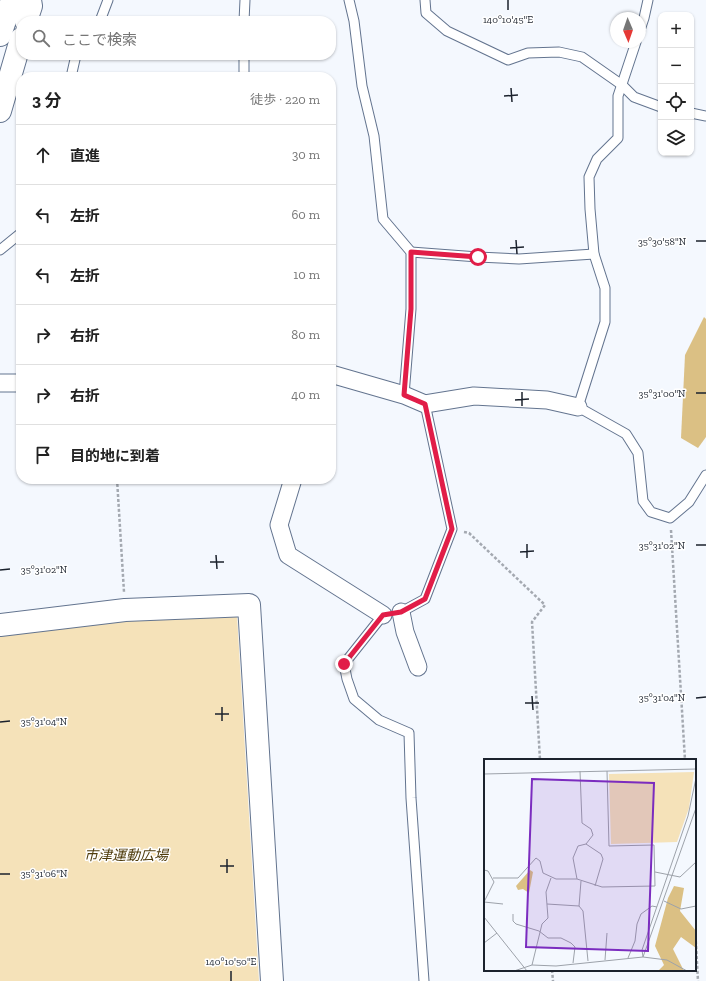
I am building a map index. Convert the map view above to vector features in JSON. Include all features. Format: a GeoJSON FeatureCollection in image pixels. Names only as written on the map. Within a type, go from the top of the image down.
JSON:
{"type":"FeatureCollection","features":[{"type":"Feature","properties":{"kind":"street"},"geometry":{"type":"LineString","coordinates":[[0,35],[12,0]]}},
{"type":"Feature","properties":{"kind":"street"},"geometry":{"type":"LineString","coordinates":[[27,16],[30,0]]}},
{"type":"Feature","properties":{"kind":"street"},"geometry":{"type":"LineString","coordinates":[[0,111],[16,56]]}},
{"type":"Feature","properties":{"kind":"street"},"geometry":{"type":"LineString","coordinates":[[336,375],[404,395],[425,404],[474,396],[547,400],[578,407]]}},
{"type":"Feature","properties":{"kind":"street"},"geometry":{"type":"LineString","coordinates":[[0,383],[16,383]]}},
{"type":"Feature","properties":{"kind":"street"},"geometry":{"type":"LineString","coordinates":[[292,484],[280,525],[288,555],[383,615]]}},
{"type":"Feature","properties":{"kind":"street"},"geometry":{"type":"LineString","coordinates":[[0,625],[125,610],[249,605],[272,981]]}},
{"type":"Feature","properties":{"kind":"street"},"geometry":{"type":"LineString","coordinates":[[401,612],[418,667]]}},
{"type":"Feature","properties":{"kind":"lane"},"geometry":{"type":"LineString","coordinates":[[102,16],[108,0]]}},
{"type":"Feature","properties":{"kind":"lane"},"geometry":{"type":"LineString","coordinates":[[244,16],[245,0]]}},
{"type":"Feature","properties":{"kind":"lane"},"geometry":{"type":"LineString","coordinates":[[349,0],[354,21],[362,86],[374,136],[383,219],[411,252],[411,309],[404,395]]}},
{"type":"Feature","properties":{"kind":"lane"},"geometry":{"type":"LineString","coordinates":[[425,0],[426,13],[447,31],[508,60],[528,53],[559,52],[582,58],[622,85],[634,97],[658,106]]}},
{"type":"Feature","properties":{"kind":"lane"},"geometry":{"type":"LineString","coordinates":[[645,12],[648,0]]}},
{"type":"Feature","properties":{"kind":"lane"},"geometry":{"type":"LineString","coordinates":[[634,48],[618,96],[618,138],[597,159],[589,177],[594,254],[605,288],[605,322],[578,407],[626,434],[638,453],[643,501],[651,512],[670,518],[689,502],[706,475]]}},
{"type":"Feature","properties":{"kind":"lane"},"geometry":{"type":"LineString","coordinates":[[72,72],[75,60]]}},
{"type":"Feature","properties":{"kind":"lane"},"geometry":{"type":"LineString","coordinates":[[244,60],[244,72]]}},
{"type":"Feature","properties":{"kind":"lane"},"geometry":{"type":"LineString","coordinates":[[694,114],[706,116]]}},
{"type":"Feature","properties":{"kind":"lane"},"geometry":{"type":"LineString","coordinates":[[0,250],[16,237]]}},
{"type":"Feature","properties":{"kind":"lane"},"geometry":{"type":"LineString","coordinates":[[411,252],[519,259],[594,254]]}},
{"type":"Feature","properties":{"kind":"lane"},"geometry":{"type":"LineString","coordinates":[[424,981],[411,798],[409,733],[379,720],[354,699],[344,664],[383,615],[401,612],[425,599],[452,529],[425,404]]}},
{"type":"Feature","properties":{"kind":"path"},"geometry":{"type":"LineString","coordinates":[[117,484],[125,610]]}},
{"type":"Feature","properties":{"kind":"path"},"geometry":{"type":"LineString","coordinates":[[670,518],[685,759]]}},
{"type":"Feature","properties":{"kind":"path"},"geometry":{"type":"LineString","coordinates":[[452,529],[469,533],[545,605],[532,622],[540,759]]}},
{"type":"Feature","properties":{"kind":"path"},"geometry":{"type":"LineString","coordinates":[[696,944],[698,981]]}},
{"type":"Feature","properties":{"kind":"path"},"geometry":{"type":"LineString","coordinates":[[552,971],[553,981]]}},
{"type":"Feature","properties":{"kind":"green space","name":"市津運動広場"},"geometry":{"type":"Polygon","coordinates":[[[227,609],[237,616],[259,981],[0,981],[0,627],[227,609]]]}},
{"type":"Feature","properties":{"kind":"shaded area"},"geometry":{"type":"Polygon","coordinates":[[[704,317],[706,319],[706,437],[698,448],[681,438],[685,355],[704,317]]]}},
{"type":"Feature","properties":{"kind":"route"},"geometry":{"type":"LineString","coordinates":[[344,664],[383,615],[401,612],[425,599],[452,529],[425,404],[404,395],[411,309],[411,252],[478,257]]}}]}
